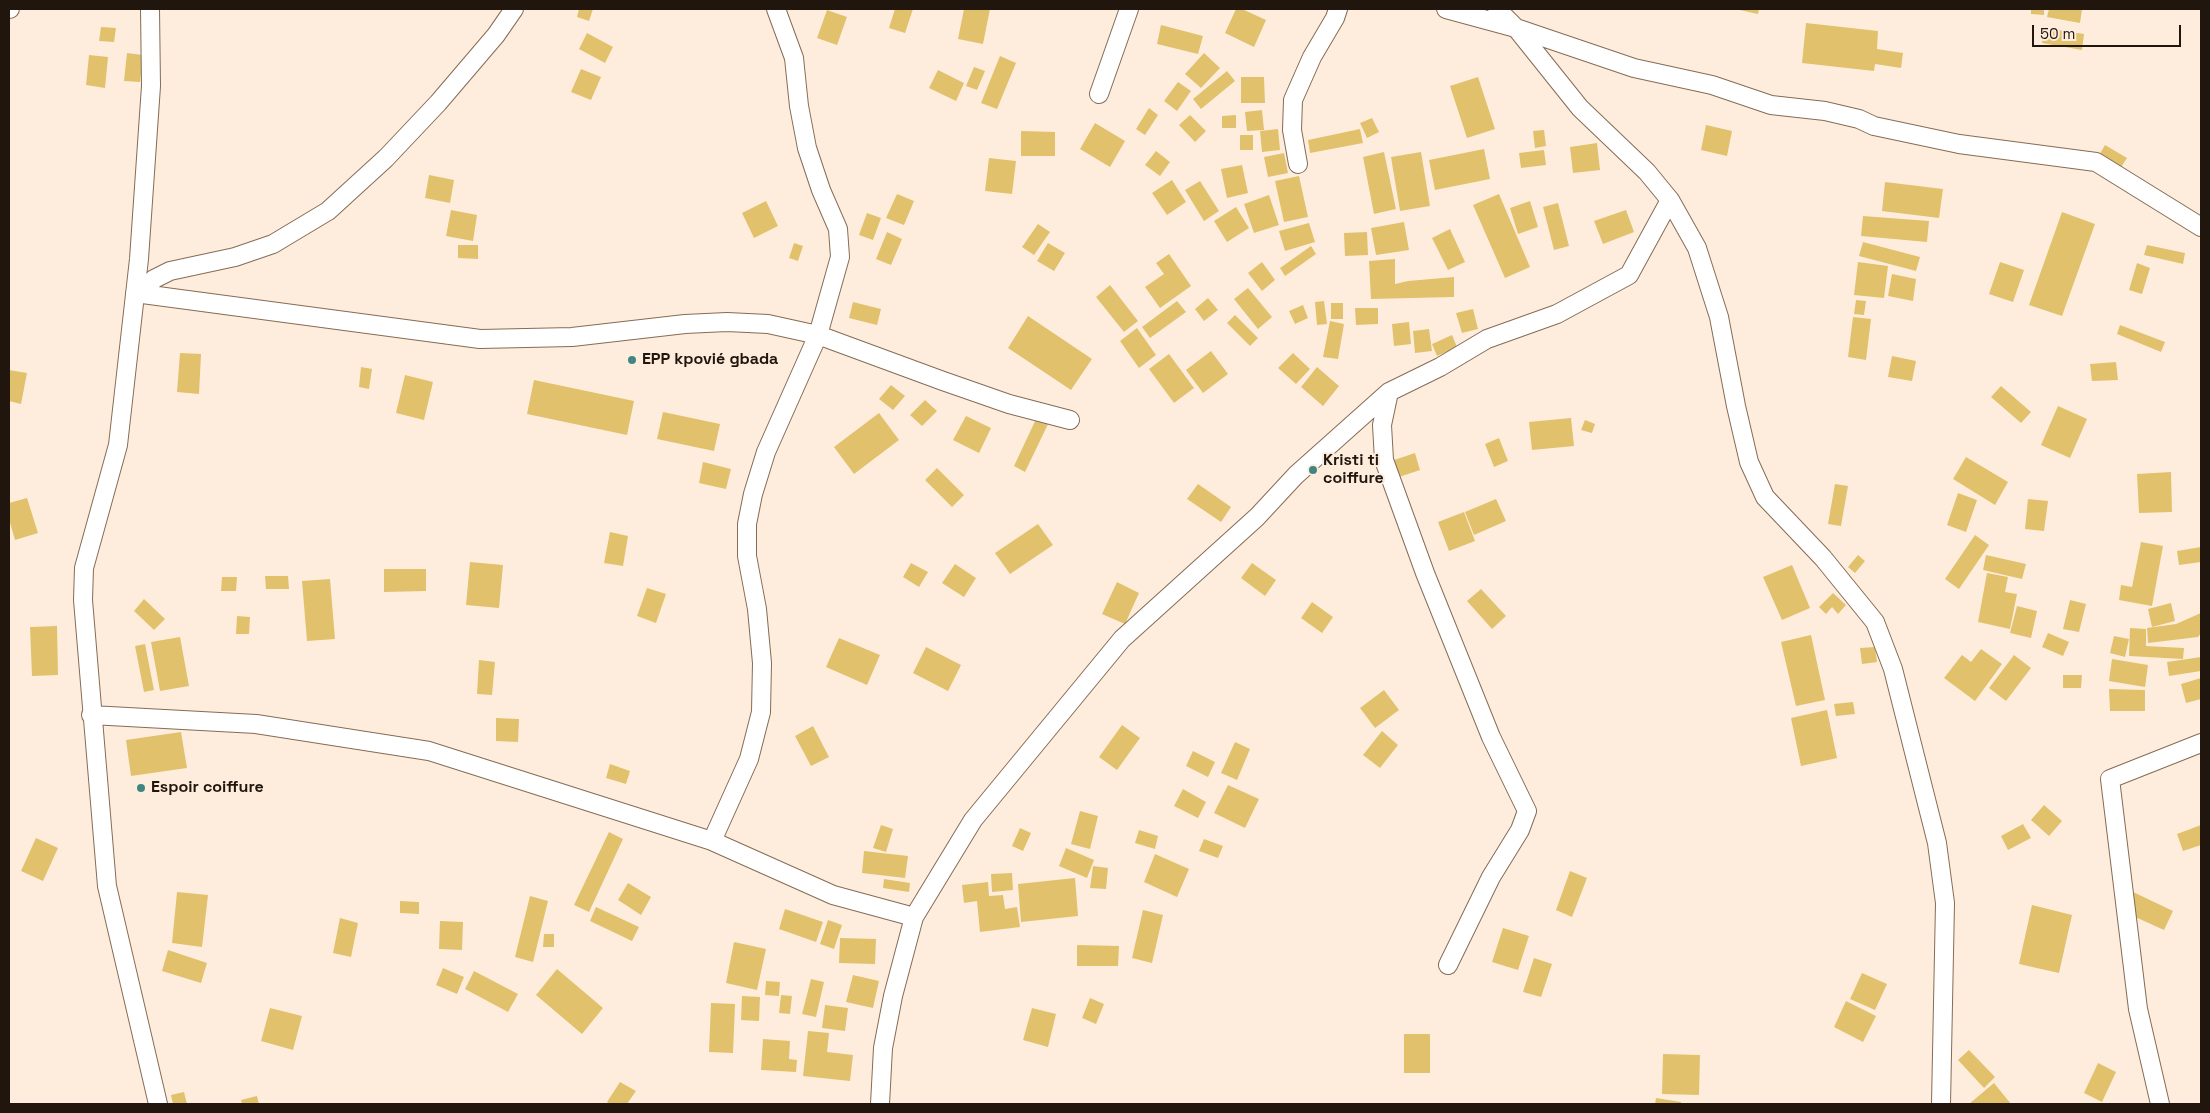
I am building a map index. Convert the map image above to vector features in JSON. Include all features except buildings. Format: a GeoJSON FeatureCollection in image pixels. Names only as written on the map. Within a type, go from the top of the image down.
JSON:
{"type":"FeatureCollection","features":[{"type":"Feature","properties":{"kind":"street"},"geometry":{"type":"LineString","coordinates":[[150,9],[151,86],[140,259],[140,292],[118,445],[84,568],[83,600],[91,715],[107,886],[158,1104]]}},
{"type":"Feature","properties":{"kind":"street"},"geometry":{"type":"LineString","coordinates":[[140,292],[154,279],[170,271],[235,258],[273,244],[328,211],[386,158],[438,102],[496,35],[514,9]]}},
{"type":"Feature","properties":{"kind":"street"},"geometry":{"type":"LineString","coordinates":[[712,841],[749,759],[761,712],[762,663],[757,609],[747,556],[747,524],[753,494],[766,452],[818,335],[840,257],[838,230],[821,190],[808,148],[799,106],[794,58],[776,9]]}},
{"type":"Feature","properties":{"kind":"street"},"geometry":{"type":"LineString","coordinates":[[1099,94],[1129,9]]}},
{"type":"Feature","properties":{"kind":"street"},"geometry":{"type":"LineString","coordinates":[[1298,164],[1292,130],[1293,100],[1312,57],[1335,18],[1338,9]]}},
{"type":"Feature","properties":{"kind":"street"},"geometry":{"type":"LineString","coordinates":[[1446,9],[1516,28],[1634,68],[1712,85],[1771,105],[1824,111],[1859,119],[1874,126],[1959,144],[2096,162],[2201,226]]}},
{"type":"Feature","properties":{"kind":"street"},"geometry":{"type":"LineString","coordinates":[[1497,9],[1516,28],[1580,108],[1647,172],[1670,200],[1697,248],[1720,317],[1736,406],[1749,462],[1765,497],[1823,558],[1875,622],[1893,669],[1937,843],[1944,903],[1941,1104]]}},
{"type":"Feature","properties":{"kind":"street"},"geometry":{"type":"LineString","coordinates":[[880,1104],[883,1048],[893,996],[914,917],[973,820],[1122,639],[1257,517],[1296,475],[1389,392],[1487,339],[1556,314],[1629,275],[1670,200]]}},
{"type":"Feature","properties":{"kind":"street"},"geometry":{"type":"LineString","coordinates":[[140,292],[480,339],[572,337],[685,324],[727,322],[768,324],[818,335],[952,385],[1009,404],[1070,420]]}},
{"type":"Feature","properties":{"kind":"street"},"geometry":{"type":"LineString","coordinates":[[1389,392],[1382,425],[1384,460],[1425,573],[1479,707],[1507,773],[1527,812],[1520,830],[1491,878],[1448,965]]}},
{"type":"Feature","properties":{"kind":"street"},"geometry":{"type":"LineString","coordinates":[[91,715],[256,724],[429,751],[712,841],[833,895],[914,917]]}},
{"type":"Feature","properties":{"kind":"street"},"geometry":{"type":"LineString","coordinates":[[2160,1104],[2138,1010],[2110,779],[2201,743]]}},
{"type":"Feature","properties":{"kind":"place","name":"EPP kpovié gbada"},"geometry":{"type":"Point","coordinates":[632,360]}},
{"type":"Feature","properties":{"kind":"place","name":"Kristi ti coiffure"},"geometry":{"type":"Point","coordinates":[1313,470]}},
{"type":"Feature","properties":{"kind":"place","name":"Espoir coiffure"},"geometry":{"type":"Point","coordinates":[141,788]}}]}
